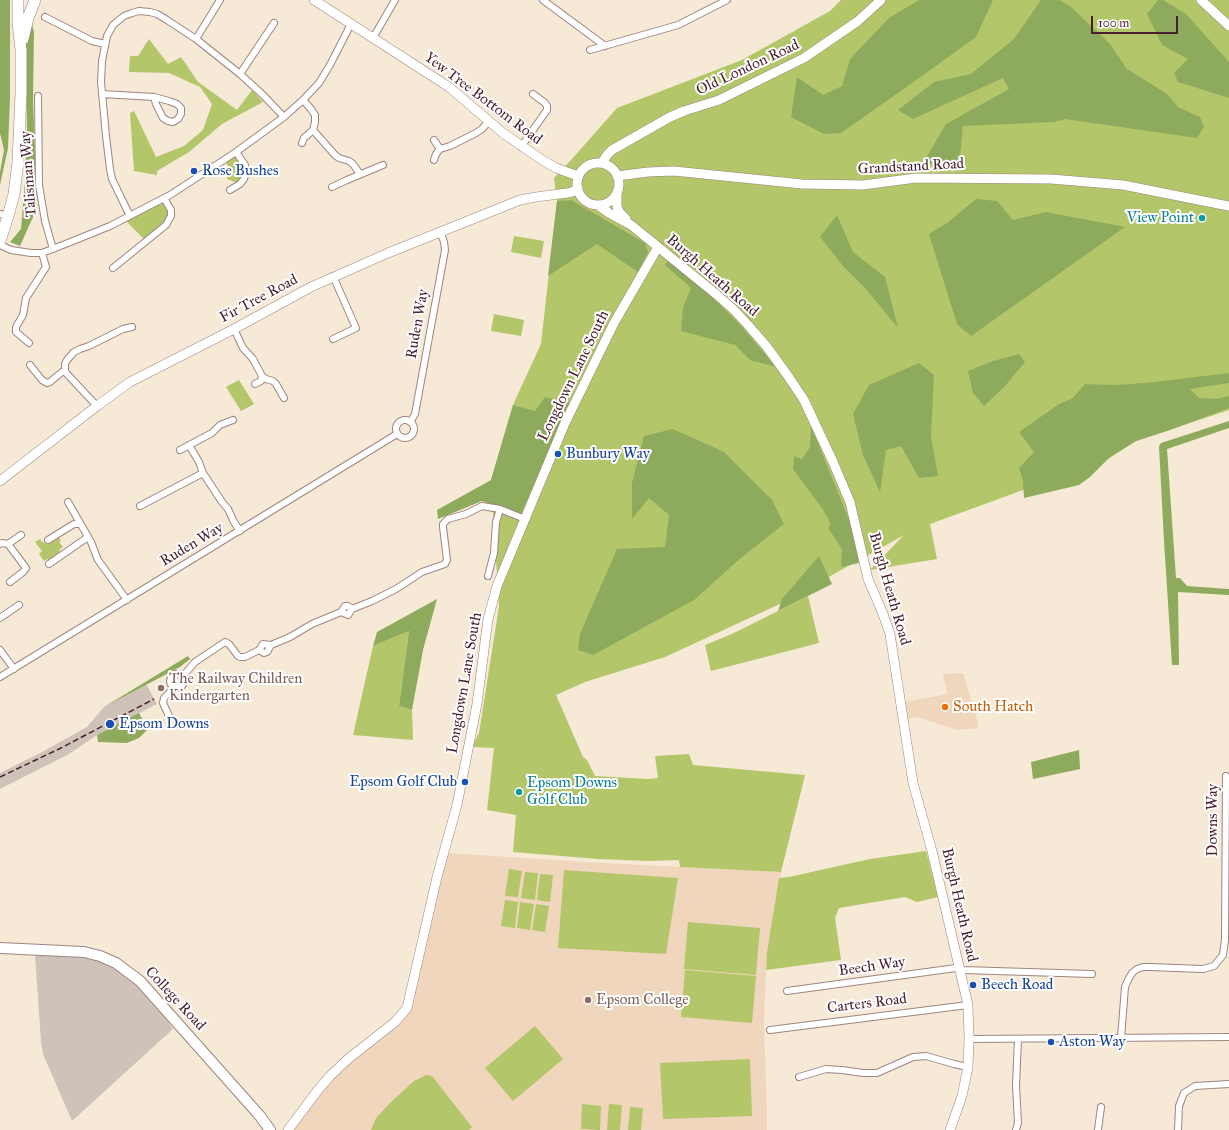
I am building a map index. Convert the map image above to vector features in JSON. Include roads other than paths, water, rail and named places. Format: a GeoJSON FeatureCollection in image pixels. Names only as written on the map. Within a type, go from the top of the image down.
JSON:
{"type":"FeatureCollection","features":[{"type":"Feature","properties":{"kind":"highway"},"geometry":{"type":"LineString","coordinates":[[0,241],[4,215],[14,194],[18,162],[21,50],[18,23],[18,0]]}},
{"type":"Feature","properties":{"kind":"highway"},"geometry":{"type":"LineString","coordinates":[[21,50],[28,18],[35,0]]}},
{"type":"Feature","properties":{"kind":"main road","name":"Yew Tree Bottom Road"},"geometry":{"type":"LineString","coordinates":[[314,0],[449,87],[521,146],[549,165],[578,176]]}},
{"type":"Feature","properties":{"kind":"main road","name":"Old London Road"},"geometry":{"type":"LineString","coordinates":[[602,163],[612,150],[670,117],[718,100],[804,58],[858,22],[881,0]]}},
{"type":"Feature","properties":{"kind":"main road"},"geometry":{"type":"LineString","coordinates":[[1201,0],[1229,26]]}},
{"type":"Feature","properties":{"kind":"main road"},"geometry":{"type":"LineString","coordinates":[[602,163],[616,173],[619,185],[617,193],[607,202],[598,205],[590,203],[584,200],[578,188],[578,176],[592,164],[602,163]]}},
{"type":"Feature","properties":{"kind":"main road","name":"Grandstand Road"},"geometry":{"type":"LineString","coordinates":[[617,176],[648,172],[674,171],[711,176],[810,184],[863,185],[916,178],[1051,179],[1123,185],[1229,206]]}},
{"type":"Feature","properties":{"kind":"main road","name":"Fir Tree Road"},"geometry":{"type":"LineString","coordinates":[[0,481],[120,388],[311,287],[333,276],[440,231],[520,200],[572,192],[578,188]]}},
{"type":"Feature","properties":{"kind":"main road","name":"Burgh Heath Road"},"geometry":{"type":"LineString","coordinates":[[617,193],[617,207],[620,213],[631,225],[734,310],[767,347],[804,400],[850,502],[867,575],[890,634],[913,784],[932,851],[968,1005],[968,1067],[962,1096],[950,1130]]}},
{"type":"Feature","properties":{"kind":"main road","name":"Fir Tree Road"},"geometry":{"type":"LineString","coordinates":[[558,194],[584,200]]}},
{"type":"Feature","properties":{"kind":"main road","name":"Burgh Heath Road"},"geometry":{"type":"LineString","coordinates":[[598,205],[631,225]]}},
{"type":"Feature","properties":{"kind":"main road","name":"Longdown Lane South"},"geometry":{"type":"LineString","coordinates":[[288,1130],[330,1076],[348,1059],[395,1022],[406,1008],[437,877],[459,794],[480,688],[488,619],[497,586],[565,423],[614,323],[658,247]]}},
{"type":"Feature","properties":{"kind":"main road","name":"College Road"},"geometry":{"type":"LineString","coordinates":[[0,948],[84,952],[100,956],[116,963],[140,981],[260,1116],[270,1130]]}},
{"type":"Feature","properties":{"kind":"street"},"geometry":{"type":"LineString","coordinates":[[196,39],[220,0]]}},
{"type":"Feature","properties":{"kind":"street"},"geometry":{"type":"LineString","coordinates":[[373,38],[395,0]]}},
{"type":"Feature","properties":{"kind":"street"},"geometry":{"type":"LineString","coordinates":[[542,0],[605,46]]}},
{"type":"Feature","properties":{"kind":"street"},"geometry":{"type":"LineString","coordinates":[[590,50],[678,25],[728,0]]}},
{"type":"Feature","properties":{"kind":"street"},"geometry":{"type":"LineString","coordinates":[[130,216],[112,179],[102,94],[102,61],[104,44],[113,25],[124,16],[139,11],[157,14],[196,39],[240,74],[284,117]]}},
{"type":"Feature","properties":{"kind":"street"},"geometry":{"type":"LineString","coordinates":[[45,17],[92,41],[104,44]]}},
{"type":"Feature","properties":{"kind":"street"},"geometry":{"type":"LineString","coordinates":[[240,74],[274,23]]}},
{"type":"Feature","properties":{"kind":"street"},"geometry":{"type":"LineString","coordinates":[[0,245],[11,250],[31,253],[53,249],[130,216],[164,198],[236,152],[284,117],[303,100],[319,83],[330,66],[351,24]]}},
{"type":"Feature","properties":{"kind":"street"},"geometry":{"type":"LineString","coordinates":[[102,94],[154,97],[177,104],[181,108],[181,114],[178,119],[174,122],[163,118],[154,97]]}},
{"type":"Feature","properties":{"kind":"street"},"geometry":{"type":"LineString","coordinates":[[521,146],[529,137],[534,127],[547,110],[545,103],[533,94]]}},
{"type":"Feature","properties":{"kind":"street","name":"Talisman Way"},"geometry":{"type":"LineString","coordinates":[[38,96],[39,185],[45,221],[53,249]]}},
{"type":"Feature","properties":{"kind":"street"},"geometry":{"type":"LineString","coordinates":[[302,143],[304,138],[313,130],[315,122],[315,115],[303,100]]}},
{"type":"Feature","properties":{"kind":"street"},"geometry":{"type":"LineString","coordinates":[[434,160],[440,149],[450,146],[476,133],[489,121]]}},
{"type":"Feature","properties":{"kind":"street"},"geometry":{"type":"LineString","coordinates":[[313,130],[335,155],[353,164],[360,174]]}},
{"type":"Feature","properties":{"kind":"street"},"geometry":{"type":"LineString","coordinates":[[434,140],[440,149]]}},
{"type":"Feature","properties":{"kind":"street"},"geometry":{"type":"LineString","coordinates":[[230,190],[240,184],[246,171],[245,165],[236,152]]}},
{"type":"Feature","properties":{"kind":"street"},"geometry":{"type":"LineString","coordinates":[[332,187],[383,165]]}},
{"type":"Feature","properties":{"kind":"street"},"geometry":{"type":"LineString","coordinates":[[113,268],[166,225],[171,216],[171,210],[164,198]]}},
{"type":"Feature","properties":{"kind":"street","name":"Ruden Way"},"geometry":{"type":"LineString","coordinates":[[410,422],[415,414],[445,250],[440,231]]}},
{"type":"Feature","properties":{"kind":"street"},"geometry":{"type":"LineString","coordinates":[[29,342],[16,332],[16,327],[23,315],[26,298],[46,267],[42,252]]}},
{"type":"Feature","properties":{"kind":"street"},"geometry":{"type":"LineString","coordinates":[[333,276],[356,328],[333,339]]}},
{"type":"Feature","properties":{"kind":"street"},"geometry":{"type":"LineString","coordinates":[[97,406],[65,371],[65,364],[74,352],[132,326]]}},
{"type":"Feature","properties":{"kind":"street"},"geometry":{"type":"LineString","coordinates":[[234,329],[243,348],[253,360],[262,376],[273,381],[284,398]]}},
{"type":"Feature","properties":{"kind":"street"},"geometry":{"type":"LineString","coordinates":[[30,365],[42,380],[47,383],[65,371]]}},
{"type":"Feature","properties":{"kind":"street"},"geometry":{"type":"LineString","coordinates":[[255,384],[261,381],[262,376]]}},
{"type":"Feature","properties":{"kind":"street"},"geometry":{"type":"LineString","coordinates":[[180,450],[212,433],[220,425],[233,420]]}},
{"type":"Feature","properties":{"kind":"street","name":"Ruden Way"},"geometry":{"type":"LineString","coordinates":[[405,420],[410,422],[413,425],[414,431],[409,437],[402,438],[397,434],[396,428],[399,422],[405,420]]}},
{"type":"Feature","properties":{"kind":"street","name":"Ruden Way"},"geometry":{"type":"LineString","coordinates":[[0,677],[397,434]]}},
{"type":"Feature","properties":{"kind":"street"},"geometry":{"type":"LineString","coordinates":[[189,445],[199,462],[203,473],[228,509],[240,531]]}},
{"type":"Feature","properties":{"kind":"street"},"geometry":{"type":"LineString","coordinates":[[140,506],[203,473]]}},
{"type":"Feature","properties":{"kind":"street"},"geometry":{"type":"LineString","coordinates":[[68,502],[88,537],[98,560],[127,600]]}},
{"type":"Feature","properties":{"kind":"street"},"geometry":{"type":"LineString","coordinates":[[183,676],[195,662],[225,642],[229,644],[240,657],[245,657],[259,650],[264,653],[271,645],[290,637],[312,624],[341,612],[348,615],[352,609],[396,589],[422,572],[444,564],[447,560],[443,527],[448,520],[466,514],[482,506],[500,509],[525,519]]}},
{"type":"Feature","properties":{"kind":"street"},"geometry":{"type":"LineString","coordinates":[[488,576],[494,553],[496,522],[500,509]]}},
{"type":"Feature","properties":{"kind":"street"},"geometry":{"type":"LineString","coordinates":[[48,540],[74,524],[80,524]]}},
{"type":"Feature","properties":{"kind":"street"},"geometry":{"type":"LineString","coordinates":[[8,544],[21,535]]}},
{"type":"Feature","properties":{"kind":"street"},"geometry":{"type":"LineString","coordinates":[[49,564],[88,537]]}},
{"type":"Feature","properties":{"kind":"street"},"geometry":{"type":"LineString","coordinates":[[0,544],[8,544],[26,568],[10,582]]}},
{"type":"Feature","properties":{"kind":"street"},"geometry":{"type":"LineString","coordinates":[[0,618],[19,605]]}},
{"type":"Feature","properties":{"kind":"street"},"geometry":{"type":"LineString","coordinates":[[0,650],[14,669]]}},
{"type":"Feature","properties":{"kind":"street"},"geometry":{"type":"LineString","coordinates":[[169,716],[163,703],[164,698],[174,688],[179,688],[184,684],[183,676],[179,673],[176,673],[170,677],[170,682],[174,688]]}},
{"type":"Feature","properties":{"kind":"street","name":"Downs Way"},"geometry":{"type":"LineString","coordinates":[[1121,1038],[1126,987],[1132,973],[1143,967],[1204,969],[1214,966],[1223,955],[1227,865],[1226,776]]}},
{"type":"Feature","properties":{"kind":"street","name":"Beech Way"},"geometry":{"type":"LineString","coordinates":[[787,991],[956,968],[960,969]]}},
{"type":"Feature","properties":{"kind":"street"},"geometry":{"type":"LineString","coordinates":[[960,969],[1092,974]]}},
{"type":"Feature","properties":{"kind":"street","name":"Carters Road"},"geometry":{"type":"LineString","coordinates":[[770,1030],[968,1005]]}},
{"type":"Feature","properties":{"kind":"street"},"geometry":{"type":"LineString","coordinates":[[969,1039],[1229,1037]]}},
{"type":"Feature","properties":{"kind":"street"},"geometry":{"type":"LineString","coordinates":[[1016,1130],[1018,1123],[1016,1085],[1018,1039]]}},
{"type":"Feature","properties":{"kind":"street"},"geometry":{"type":"LineString","coordinates":[[799,1077],[826,1069],[877,1074],[913,1057],[926,1056],[968,1067]]}},
{"type":"Feature","properties":{"kind":"street"},"geometry":{"type":"LineString","coordinates":[[1178,1130],[1179,1106],[1184,1093],[1195,1086],[1229,1084]]}},
{"type":"Feature","properties":{"kind":"street"},"geometry":{"type":"LineString","coordinates":[[1098,1130],[1101,1107]]}},
{"type":"Feature","properties":{"kind":"railway"},"geometry":{"type":"LineString","coordinates":[[0,777],[61,748],[154,699]]}},
{"type":"Feature","properties":{"kind":"place","name":"Rose Bushes"},"geometry":{"type":"Point","coordinates":[194,171]}},
{"type":"Feature","properties":{"kind":"place","name":"View Point"},"geometry":{"type":"Point","coordinates":[1202,218]}},
{"type":"Feature","properties":{"kind":"place","name":"Bunbury Way"},"geometry":{"type":"Point","coordinates":[558,454]}},
{"type":"Feature","properties":{"kind":"place","name":"The Railway Children Kindergarten"},"geometry":{"type":"Point","coordinates":[161,688]}},
{"type":"Feature","properties":{"kind":"place","name":"South Hatch"},"geometry":{"type":"Point","coordinates":[945,707]}},
{"type":"Feature","properties":{"kind":"place","name":"Epsom Downs"},"geometry":{"type":"Point","coordinates":[110,724]}},
{"type":"Feature","properties":{"kind":"place","name":"Epsom Golf Club"},"geometry":{"type":"Point","coordinates":[465,782]}},
{"type":"Feature","properties":{"kind":"place","name":"Epsom Downs Golf Club"},"geometry":{"type":"Point","coordinates":[519,792]}},
{"type":"Feature","properties":{"kind":"place","name":"Beech Road"},"geometry":{"type":"Point","coordinates":[973,985]}},
{"type":"Feature","properties":{"kind":"place","name":"Epsom College"},"geometry":{"type":"Point","coordinates":[588,1000]}},
{"type":"Feature","properties":{"kind":"place","name":"Aston Way"},"geometry":{"type":"Point","coordinates":[1051,1042]}}]}
